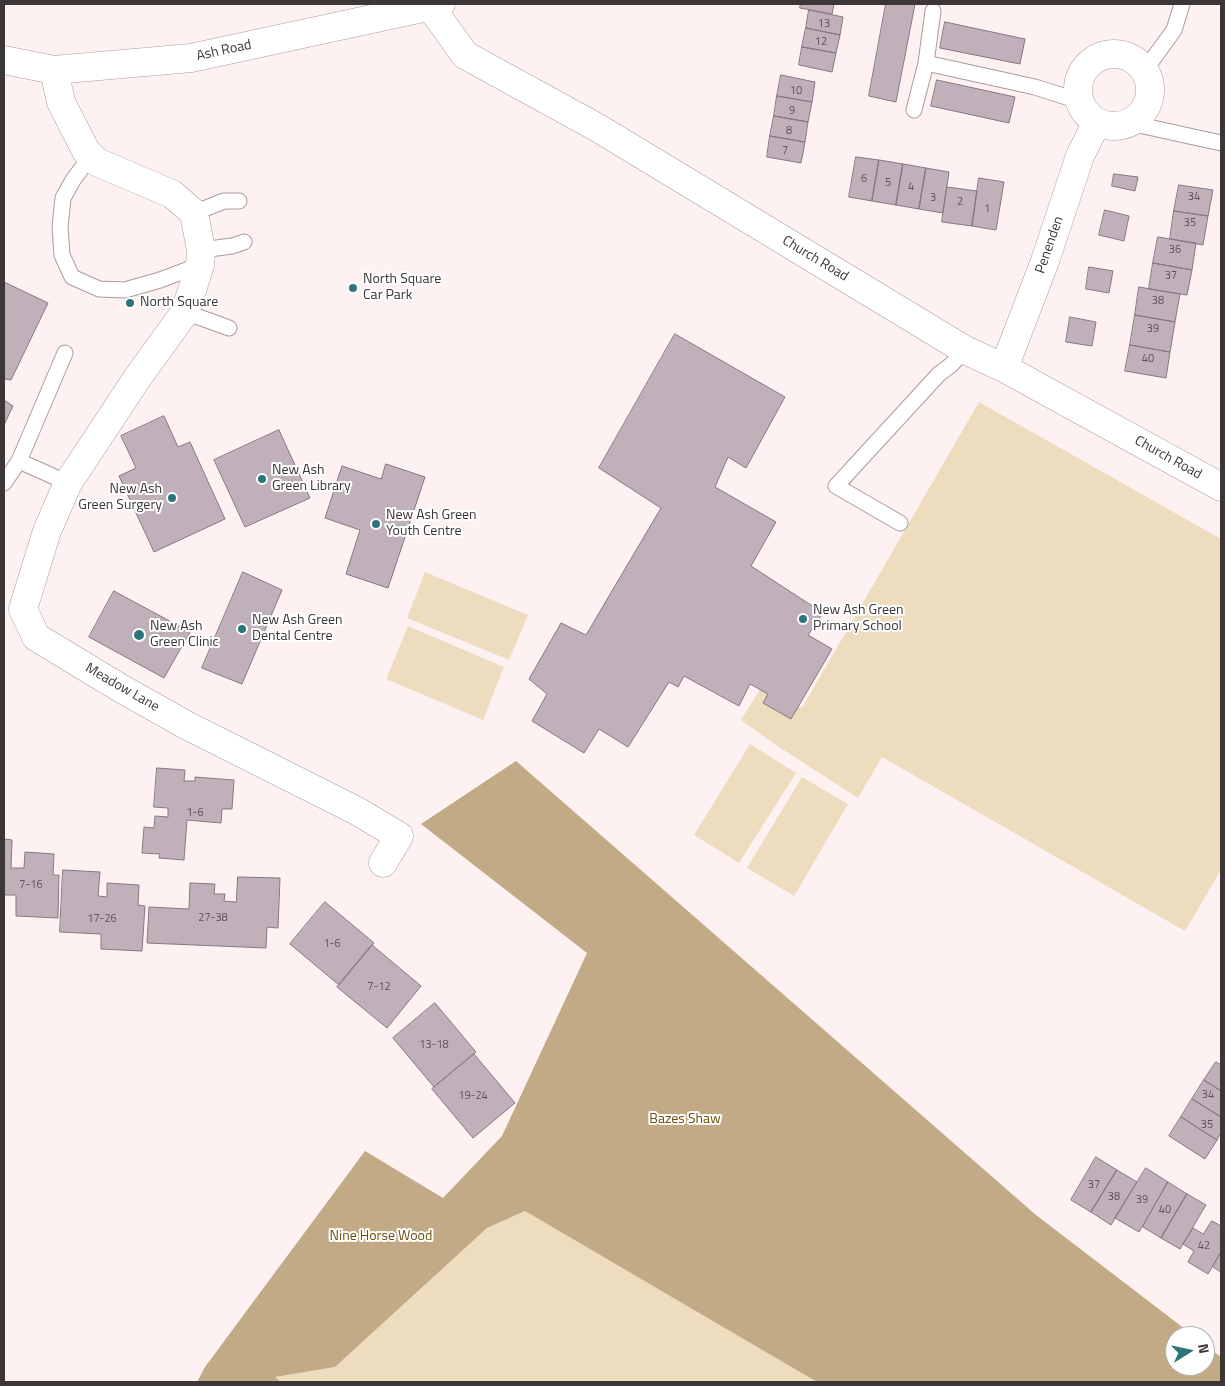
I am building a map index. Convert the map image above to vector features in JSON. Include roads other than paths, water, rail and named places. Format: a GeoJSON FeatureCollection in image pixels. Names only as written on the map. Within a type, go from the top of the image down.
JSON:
{"type":"FeatureCollection","features":[{"type":"Feature","properties":{"kind":"street","name":"Ash Road"},"geometry":{"type":"LineString","coordinates":[[4,60],[54,70],[191,58],[435,5]]}},
{"type":"Feature","properties":{"kind":"street","name":"Church Road"},"geometry":{"type":"LineString","coordinates":[[435,5],[465,55],[598,128],[965,350],[1004,368],[1221,487]]}},
{"type":"Feature","properties":{"kind":"street"},"geometry":{"type":"LineString","coordinates":[[1111,54],[1130,57],[1144,70],[1149,82],[1150,96],[1146,108],[1130,123],[1118,126],[1097,122],[1087,114],[1079,101],[1080,76],[1088,64],[1099,57],[1111,54]]}},
{"type":"Feature","properties":{"kind":"street"},"geometry":{"type":"LineString","coordinates":[[54,70],[61,102],[86,151],[96,162],[172,194],[194,213],[200,258]]}},
{"type":"Feature","properties":{"kind":"street","name":"Penenden"},"geometry":{"type":"LineString","coordinates":[[1004,368],[1045,261],[1080,156],[1097,122]]}},
{"type":"Feature","properties":{"kind":"street","name":"Meadow Lane"},"geometry":{"type":"LineString","coordinates":[[200,258],[185,312],[138,376],[68,483],[13,613],[36,637],[120,695],[194,729],[357,811],[399,836],[383,863]]}},
{"type":"Feature","properties":{"kind":"lane"},"geometry":{"type":"LineString","coordinates":[[1144,70],[1174,30],[1182,4]]}},
{"type":"Feature","properties":{"kind":"lane"},"geometry":{"type":"LineString","coordinates":[[914,110],[926,62],[933,11]]}},
{"type":"Feature","properties":{"kind":"lane"},"geometry":{"type":"LineString","coordinates":[[926,62],[1035,87],[1079,101]]}},
{"type":"Feature","properties":{"kind":"lane"},"geometry":{"type":"LineString","coordinates":[[1130,123],[1221,143]]}},
{"type":"Feature","properties":{"kind":"lane"},"geometry":{"type":"LineString","coordinates":[[86,151],[87,161],[63,198],[60,227],[62,255],[72,277],[99,289],[125,290],[160,280],[200,258],[244,242]]}},
{"type":"Feature","properties":{"kind":"lane"},"geometry":{"type":"LineString","coordinates":[[194,213],[224,201],[239,201]]}},
{"type":"Feature","properties":{"kind":"lane"},"geometry":{"type":"LineString","coordinates":[[185,312],[229,328]]}},
{"type":"Feature","properties":{"kind":"lane"},"geometry":{"type":"LineString","coordinates":[[900,524],[836,486],[939,374],[951,365],[965,350]]}},
{"type":"Feature","properties":{"kind":"lane"},"geometry":{"type":"LineString","coordinates":[[4,483],[19,461],[65,353]]}},
{"type":"Feature","properties":{"kind":"lane"},"geometry":{"type":"LineString","coordinates":[[19,461],[68,483]]}},
{"type":"Feature","properties":{"kind":"place","name":"North Square Car Park"},"geometry":{"type":"Point","coordinates":[353,288]}},
{"type":"Feature","properties":{"kind":"place","name":"North Square"},"geometry":{"type":"Point","coordinates":[130,303]}},
{"type":"Feature","properties":{"kind":"place","name":"New Ash Green Library"},"geometry":{"type":"Point","coordinates":[262,479]}},
{"type":"Feature","properties":{"kind":"place","name":"New Ash Green Surgery"},"geometry":{"type":"Point","coordinates":[172,498]}},
{"type":"Feature","properties":{"kind":"place","name":"New Ash Green Youth Centre"},"geometry":{"type":"Point","coordinates":[376,524]}},
{"type":"Feature","properties":{"kind":"place","name":"New Ash Green Primary School"},"geometry":{"type":"Point","coordinates":[803,619]}},
{"type":"Feature","properties":{"kind":"place","name":"New Ash Green Dental Centre"},"geometry":{"type":"Point","coordinates":[242,629]}},
{"type":"Feature","properties":{"kind":"place","name":"New Ash Green Clinic"},"geometry":{"type":"Point","coordinates":[139,635]}},
{"type":"Feature","properties":{"kind":"park label","name":"Bazes Shaw"},"geometry":{"type":"Point","coordinates":[685,1120]}},
{"type":"Feature","properties":{"kind":"park label","name":"Nine Horse Wood"},"geometry":{"type":"Point","coordinates":[381,1237]}}]}
